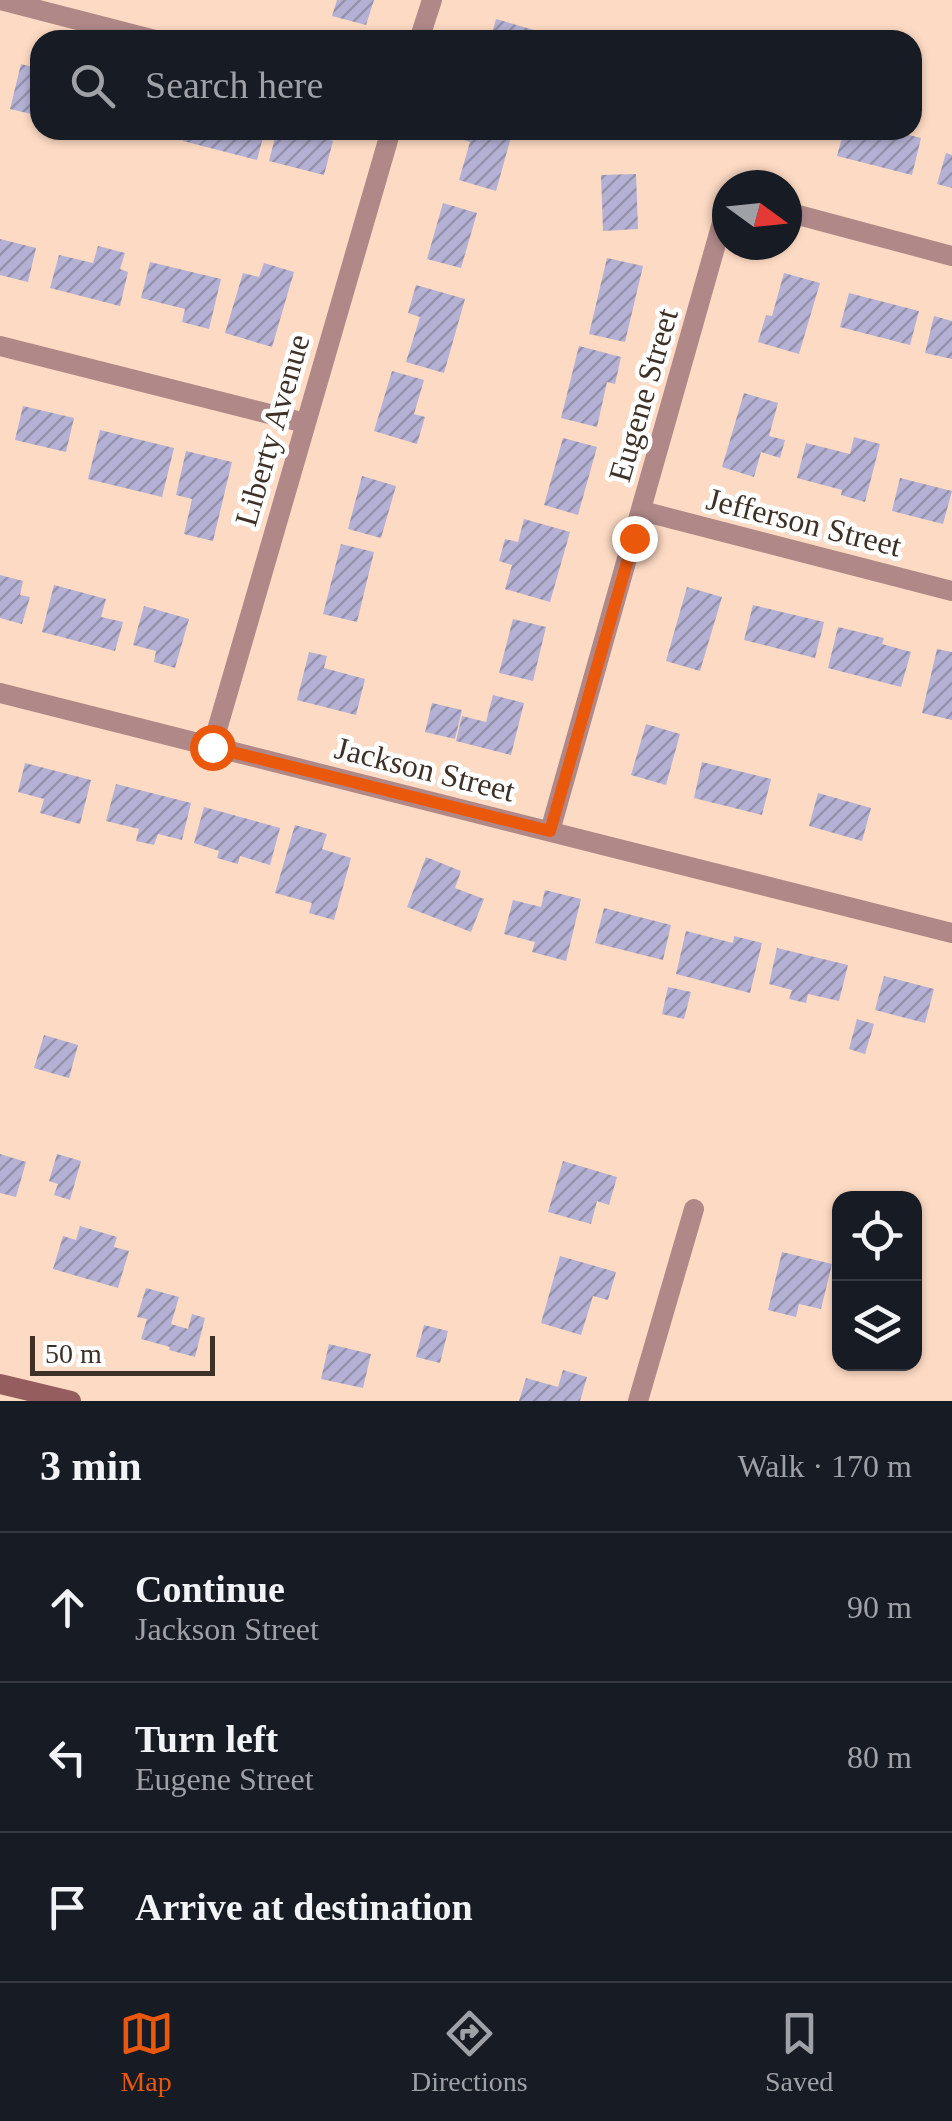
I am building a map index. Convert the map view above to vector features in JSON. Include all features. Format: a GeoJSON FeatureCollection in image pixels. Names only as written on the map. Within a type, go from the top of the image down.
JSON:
{"type":"FeatureCollection","features":[{"type":"Feature","properties":{"kind":"street"},"geometry":{"type":"LineString","coordinates":[[0,0],[116,30]]}},
{"type":"Feature","properties":{"kind":"street"},"geometry":{"type":"LineString","coordinates":[[422,30],[432,0]]}},
{"type":"Feature","properties":{"kind":"street","name":"Liberty Avenue"},"geometry":{"type":"LineString","coordinates":[[212,747],[388,140]]}},
{"type":"Feature","properties":{"kind":"street"},"geometry":{"type":"LineString","coordinates":[[802,216],[952,256]]}},
{"type":"Feature","properties":{"kind":"street","name":"Eugene Street"},"geometry":{"type":"LineString","coordinates":[[550,831],[712,259]]}},
{"type":"Feature","properties":{"kind":"street"},"geometry":{"type":"LineString","coordinates":[[0,346],[305,423]]}},
{"type":"Feature","properties":{"kind":"street","name":"Jefferson Street"},"geometry":{"type":"LineString","coordinates":[[642,512],[952,591]]}},
{"type":"Feature","properties":{"kind":"street","name":"Jackson Street"},"geometry":{"type":"LineString","coordinates":[[0,693],[952,933]]}},
{"type":"Feature","properties":{"kind":"street"},"geometry":{"type":"LineString","coordinates":[[638,1401],[694,1209]]}},
{"type":"Feature","properties":{"kind":"street"},"geometry":{"type":"LineString","coordinates":[[0,1384],[71,1401]]}},
{"type":"Feature","properties":{"kind":"building"},"geometry":{"type":"Polygon","coordinates":[[[337,0],[374,0],[366,25],[332,16],[337,0]]]}},
{"type":"Feature","properties":{"kind":"building"},"geometry":{"type":"Polygon","coordinates":[[[496,19],[534,30],[493,30],[496,19]]]}},
{"type":"Feature","properties":{"kind":"building"},"geometry":{"type":"Polygon","coordinates":[[[21,64],[30,66],[30,114],[10,109],[21,64]]]}},
{"type":"Feature","properties":{"kind":"building"},"geometry":{"type":"Polygon","coordinates":[[[183,140],[262,140],[257,160],[183,140]]]}},
{"type":"Feature","properties":{"kind":"building"},"geometry":{"type":"Polygon","coordinates":[[[274,140],[333,141],[324,175],[269,161],[274,140]]]}},
{"type":"Feature","properties":{"kind":"building"},"geometry":{"type":"Polygon","coordinates":[[[464,140],[510,140],[496,191],[459,180],[470,142],[464,140]]]}},
{"type":"Feature","properties":{"kind":"building"},"geometry":{"type":"Polygon","coordinates":[[[841,140],[921,140],[912,175],[837,156],[841,140]]]}},
{"type":"Feature","properties":{"kind":"building"},"geometry":{"type":"Polygon","coordinates":[[[946,153],[952,155],[952,188],[937,184],[946,153]]]}},
{"type":"Feature","properties":{"kind":"building"},"geometry":{"type":"Polygon","coordinates":[[[636,174],[638,229],[603,231],[601,175],[636,174]]]}},
{"type":"Feature","properties":{"kind":"building"},"geometry":{"type":"Polygon","coordinates":[[[443,203],[477,213],[461,268],[427,259],[443,203]]]}},
{"type":"Feature","properties":{"kind":"building"},"geometry":{"type":"Polygon","coordinates":[[[0,239],[36,248],[28,282],[0,275],[0,239]]]}},
{"type":"Feature","properties":{"kind":"building"},"geometry":{"type":"Polygon","coordinates":[[[98,246],[125,253],[120,269],[128,272],[120,306],[50,288],[59,255],[93,263],[98,246]]]}},
{"type":"Feature","properties":{"kind":"building"},"geometry":{"type":"Polygon","coordinates":[[[607,258],[643,266],[625,342],[589,334],[607,258]]]}},
{"type":"Feature","properties":{"kind":"building"},"geometry":{"type":"Polygon","coordinates":[[[150,262],[221,279],[209,329],[182,322],[185,309],[141,298],[150,262]]]}},
{"type":"Feature","properties":{"kind":"building"},"geometry":{"type":"Polygon","coordinates":[[[264,263],[294,272],[272,347],[225,333],[243,273],[259,277],[264,263]]]}},
{"type":"Feature","properties":{"kind":"building"},"geometry":{"type":"Polygon","coordinates":[[[784,273],[820,283],[799,354],[758,342],[766,315],[772,316],[784,273]]]}},
{"type":"Feature","properties":{"kind":"building"},"geometry":{"type":"Polygon","coordinates":[[[416,285],[465,299],[444,373],[406,362],[420,317],[408,313],[416,285]]]}},
{"type":"Feature","properties":{"kind":"building"},"geometry":{"type":"Polygon","coordinates":[[[849,293],[919,311],[910,345],[840,327],[849,293]]]}},
{"type":"Feature","properties":{"kind":"building"},"geometry":{"type":"Polygon","coordinates":[[[934,316],[952,321],[952,359],[925,353],[934,316]]]}},
{"type":"Feature","properties":{"kind":"building"},"geometry":{"type":"Polygon","coordinates":[[[579,346],[621,357],[615,384],[607,382],[597,427],[561,418],[579,346]]]}},
{"type":"Feature","properties":{"kind":"building"},"geometry":{"type":"Polygon","coordinates":[[[392,371],[424,380],[414,414],[425,417],[417,444],[374,431],[392,371]]]}},
{"type":"Feature","properties":{"kind":"building"},"geometry":{"type":"Polygon","coordinates":[[[744,393],[778,403],[769,436],[785,440],[780,458],[761,452],[754,477],[722,467],[744,393]]]}},
{"type":"Feature","properties":{"kind":"building"},"geometry":{"type":"Polygon","coordinates":[[[23,406],[74,418],[66,452],[15,440],[23,406]]]}},
{"type":"Feature","properties":{"kind":"building"},"geometry":{"type":"Polygon","coordinates":[[[100,430],[174,448],[162,497],[88,479],[100,430]]]}},
{"type":"Feature","properties":{"kind":"building"},"geometry":{"type":"Polygon","coordinates":[[[854,437],[880,444],[865,502],[841,495],[842,490],[797,478],[806,443],[850,454],[854,437]]]}},
{"type":"Feature","properties":{"kind":"building"},"geometry":{"type":"Polygon","coordinates":[[[563,438],[597,447],[578,515],[544,505],[563,438]]]}},
{"type":"Feature","properties":{"kind":"building"},"geometry":{"type":"Polygon","coordinates":[[[186,451],[232,462],[213,541],[184,534],[192,499],[176,495],[186,451]]]}},
{"type":"Feature","properties":{"kind":"building"},"geometry":{"type":"Polygon","coordinates":[[[362,476],[396,486],[381,538],[348,529],[362,476]]]}},
{"type":"Feature","properties":{"kind":"building"},"geometry":{"type":"Polygon","coordinates":[[[900,478],[952,491],[943,524],[892,511],[900,478]]]}},
{"type":"Feature","properties":{"kind":"building"},"geometry":{"type":"Polygon","coordinates":[[[524,519],[570,532],[550,602],[505,589],[512,565],[499,561],[505,539],[518,542],[524,519]]]}},
{"type":"Feature","properties":{"kind":"building"},"geometry":{"type":"Polygon","coordinates":[[[341,544],[374,552],[357,622],[323,614],[341,544]]]}},
{"type":"Feature","properties":{"kind":"building"},"geometry":{"type":"Polygon","coordinates":[[[0,575],[23,581],[20,595],[30,597],[22,624],[0,618],[0,575]]]}},
{"type":"Feature","properties":{"kind":"building"},"geometry":{"type":"Polygon","coordinates":[[[54,585],[106,599],[101,617],[123,622],[115,651],[42,632],[54,585]]]}},
{"type":"Feature","properties":{"kind":"building"},"geometry":{"type":"Polygon","coordinates":[[[687,587],[722,597],[700,671],[666,661],[687,587]]]}},
{"type":"Feature","properties":{"kind":"building"},"geometry":{"type":"Polygon","coordinates":[[[753,605],[824,622],[815,658],[744,640],[753,605]]]}},
{"type":"Feature","properties":{"kind":"building"},"geometry":{"type":"Polygon","coordinates":[[[144,606],[189,619],[175,668],[154,662],[156,651],[133,645],[144,606]]]}},
{"type":"Feature","properties":{"kind":"building"},"geometry":{"type":"Polygon","coordinates":[[[513,619],[546,627],[533,681],[499,673],[513,619]]]}},
{"type":"Feature","properties":{"kind":"building"},"geometry":{"type":"Polygon","coordinates":[[[838,627],[884,638],[882,644],[911,652],[901,687],[828,668],[838,627]]]}},
{"type":"Feature","properties":{"kind":"building"},"geometry":{"type":"Polygon","coordinates":[[[937,649],[952,652],[952,720],[922,713],[937,649]]]}},
{"type":"Feature","properties":{"kind":"building"},"geometry":{"type":"Polygon","coordinates":[[[309,652],[327,656],[324,668],[365,679],[356,715],[297,700],[309,652]]]}},
{"type":"Feature","properties":{"kind":"building"},"geometry":{"type":"Polygon","coordinates":[[[493,695],[524,703],[511,755],[456,741],[462,716],[486,722],[493,695]]]}},
{"type":"Feature","properties":{"kind":"building"},"geometry":{"type":"Polygon","coordinates":[[[432,703],[462,710],[455,739],[425,732],[432,703]]]}},
{"type":"Feature","properties":{"kind":"building"},"geometry":{"type":"Polygon","coordinates":[[[646,724],[680,734],[666,785],[631,775],[646,724]]]}},
{"type":"Feature","properties":{"kind":"building"},"geometry":{"type":"Polygon","coordinates":[[[702,762],[771,779],[762,815],[694,798],[702,762]]]}},
{"type":"Feature","properties":{"kind":"building"},"geometry":{"type":"Polygon","coordinates":[[[25,763],[91,780],[80,824],[40,813],[44,799],[18,792],[25,763]]]}},
{"type":"Feature","properties":{"kind":"building"},"geometry":{"type":"Polygon","coordinates":[[[116,784],[191,803],[182,840],[158,834],[154,845],[136,841],[139,829],[106,821],[116,784]]]}},
{"type":"Feature","properties":{"kind":"building"},"geometry":{"type":"Polygon","coordinates":[[[818,793],[871,808],[862,841],[809,826],[818,793]]]}},
{"type":"Feature","properties":{"kind":"building"},"geometry":{"type":"Polygon","coordinates":[[[204,807],[280,828],[270,865],[240,856],[238,864],[217,858],[219,851],[194,843],[204,807]]]}},
{"type":"Feature","properties":{"kind":"building"},"geometry":{"type":"Polygon","coordinates":[[[295,825],[327,834],[322,849],[351,858],[334,920],[309,913],[312,903],[275,893],[295,825]]]}},
{"type":"Feature","properties":{"kind":"building"},"geometry":{"type":"Polygon","coordinates":[[[426,857],[461,871],[455,888],[484,899],[471,932],[407,907],[426,857]]]}},
{"type":"Feature","properties":{"kind":"building"},"geometry":{"type":"Polygon","coordinates":[[[545,890],[581,899],[566,961],[532,952],[535,942],[504,934],[513,900],[541,907],[545,890]]]}},
{"type":"Feature","properties":{"kind":"building"},"geometry":{"type":"Polygon","coordinates":[[[604,908],[671,925],[663,960],[595,943],[604,908]]]}},
{"type":"Feature","properties":{"kind":"building"},"geometry":{"type":"Polygon","coordinates":[[[686,931],[733,943],[734,936],[762,943],[750,993],[676,974],[686,931]]]}},
{"type":"Feature","properties":{"kind":"building"},"geometry":{"type":"Polygon","coordinates":[[[777,948],[848,965],[839,1001],[808,994],[806,1003],[789,999],[792,990],[769,984],[777,948]]]}},
{"type":"Feature","properties":{"kind":"building"},"geometry":{"type":"Polygon","coordinates":[[[884,976],[934,989],[925,1023],[875,1010],[884,976]]]}},
{"type":"Feature","properties":{"kind":"building"},"geometry":{"type":"Polygon","coordinates":[[[668,987],[691,992],[684,1019],[662,1014],[668,987]]]}},
{"type":"Feature","properties":{"kind":"building"},"geometry":{"type":"Polygon","coordinates":[[[857,1019],[874,1024],[865,1054],[849,1049],[857,1019]]]}},
{"type":"Feature","properties":{"kind":"building"},"geometry":{"type":"Polygon","coordinates":[[[44,1035],[78,1045],[69,1078],[34,1068],[44,1035]]]}},
{"type":"Feature","properties":{"kind":"building"},"geometry":{"type":"Polygon","coordinates":[[[0,1154],[26,1162],[16,1197],[0,1193],[0,1154]]]}},
{"type":"Feature","properties":{"kind":"building"},"geometry":{"type":"Polygon","coordinates":[[[57,1154],[81,1161],[70,1200],[54,1195],[58,1184],[49,1181],[57,1154]]]}},
{"type":"Feature","properties":{"kind":"building"},"geometry":{"type":"Polygon","coordinates":[[[563,1161],[617,1177],[609,1205],[597,1201],[591,1224],[548,1212],[563,1161]]]}},
{"type":"Feature","properties":{"kind":"building"},"geometry":{"type":"Polygon","coordinates":[[[80,1226],[117,1237],[114,1247],[129,1251],[118,1288],[53,1269],[63,1236],[76,1240],[80,1226]]]}},
{"type":"Feature","properties":{"kind":"building"},"geometry":{"type":"Polygon","coordinates":[[[782,1252],[832,1264],[821,1309],[799,1304],[796,1317],[768,1310],[782,1252]]]}},
{"type":"Feature","properties":{"kind":"building"},"geometry":{"type":"Polygon","coordinates":[[[560,1256],[616,1272],[608,1300],[593,1296],[581,1335],[541,1323],[560,1256]]]}},
{"type":"Feature","properties":{"kind":"building"},"geometry":{"type":"Polygon","coordinates":[[[146,1288],[179,1297],[171,1324],[188,1329],[192,1314],[205,1318],[195,1357],[141,1339],[147,1319],[137,1317],[146,1288]]]}},
{"type":"Feature","properties":{"kind":"building"},"geometry":{"type":"Polygon","coordinates":[[[424,1325],[448,1331],[440,1363],[416,1357],[424,1325]]]}},
{"type":"Feature","properties":{"kind":"building"},"geometry":{"type":"Polygon","coordinates":[[[329,1344],[371,1354],[363,1388],[321,1379],[329,1344]]]}},
{"type":"Feature","properties":{"kind":"building"},"geometry":{"type":"Polygon","coordinates":[[[563,1370],[587,1377],[580,1401],[519,1401],[526,1378],[558,1387],[563,1370]]]}},
{"type":"Feature","properties":{"kind":"route"},"geometry":{"type":"LineString","coordinates":[[212,747],[550,831],[634,538]]}}]}
